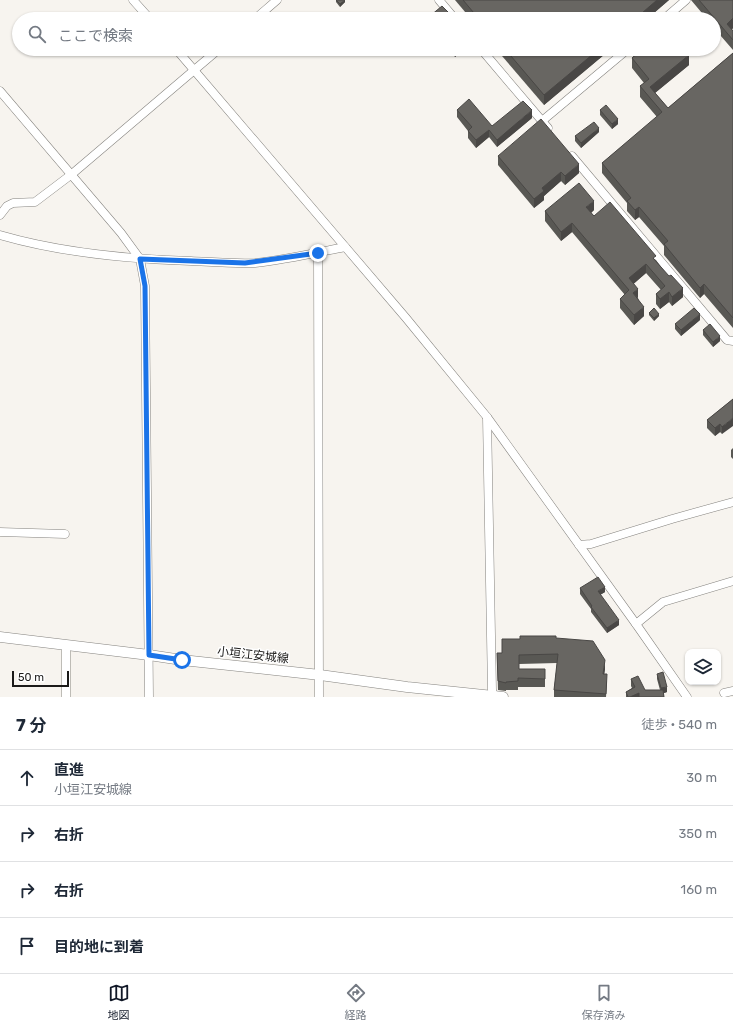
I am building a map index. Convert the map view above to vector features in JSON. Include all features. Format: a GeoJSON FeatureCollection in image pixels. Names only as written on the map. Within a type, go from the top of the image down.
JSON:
{"type":"FeatureCollection","features":[{"type":"Feature","properties":{"kind":"main road","name":"小垣江安城線"},"geometry":{"type":"LineString","coordinates":[[0,637],[497,697]]}},
{"type":"Feature","properties":{"kind":"street"},"geometry":{"type":"LineString","coordinates":[[133,0],[144,12]]}},
{"type":"Feature","properties":{"kind":"street"},"geometry":{"type":"LineString","coordinates":[[263,12],[277,0]]}},
{"type":"Feature","properties":{"kind":"street"},"geometry":{"type":"LineString","coordinates":[[439,0],[450,12]]}},
{"type":"Feature","properties":{"kind":"street"},"geometry":{"type":"LineString","coordinates":[[672,12],[686,0]]}},
{"type":"Feature","properties":{"kind":"street"},"geometry":{"type":"LineString","coordinates":[[182,56],[406,318],[487,417],[687,697]]}},
{"type":"Feature","properties":{"kind":"street"},"geometry":{"type":"LineString","coordinates":[[0,214],[6,206],[13,203],[35,202],[72,174],[211,56]]}},
{"type":"Feature","properties":{"kind":"street"},"geometry":{"type":"LineString","coordinates":[[487,56],[552,133]]}},
{"type":"Feature","properties":{"kind":"street"},"geometry":{"type":"LineString","coordinates":[[542,121],[620,56]]}},
{"type":"Feature","properties":{"kind":"street"},"geometry":{"type":"LineString","coordinates":[[0,91],[72,174],[121,233],[140,259],[145,294],[149,697]]}},
{"type":"Feature","properties":{"kind":"street"},"geometry":{"type":"LineString","coordinates":[[568,151],[727,340],[733,341]]}},
{"type":"Feature","properties":{"kind":"street"},"geometry":{"type":"LineString","coordinates":[[0,235],[60,249],[140,259],[245,263],[345,248]]}},
{"type":"Feature","properties":{"kind":"street"},"geometry":{"type":"LineString","coordinates":[[318,253],[319,697]]}},
{"type":"Feature","properties":{"kind":"street"},"geometry":{"type":"LineString","coordinates":[[487,417],[492,675],[497,697]]}},
{"type":"Feature","properties":{"kind":"street"},"geometry":{"type":"LineString","coordinates":[[579,545],[591,544],[733,502]]}},
{"type":"Feature","properties":{"kind":"street"},"geometry":{"type":"LineString","coordinates":[[0,532],[65,534]]}},
{"type":"Feature","properties":{"kind":"street"},"geometry":{"type":"LineString","coordinates":[[636,624],[664,602],[733,581]]}},
{"type":"Feature","properties":{"kind":"street"},"geometry":{"type":"LineString","coordinates":[[66,645],[66,697]]}},
{"type":"Feature","properties":{"kind":"street"},"geometry":{"type":"LineString","coordinates":[[724,693],[733,691]]}},
{"type":"Feature","properties":{"kind":"building"},"geometry":{"type":"Polygon","coordinates":[[[336,0],[345,0],[340,4],[336,0]]]}},
{"type":"Feature","properties":{"kind":"building"},"geometry":{"type":"Polygon","coordinates":[[[463,0],[657,0],[643,12],[473,12],[463,0]]]}},
{"type":"Feature","properties":{"kind":"building"},"geometry":{"type":"Polygon","coordinates":[[[699,0],[733,0],[733,18],[727,24],[733,31],[733,40],[721,26],[721,12],[709,12],[699,0]]]}},
{"type":"Feature","properties":{"kind":"building"},"geometry":{"type":"Polygon","coordinates":[[[442,6],[448,12],[435,12],[442,6]]]}},
{"type":"Feature","properties":{"kind":"building"},"geometry":{"type":"Polygon","coordinates":[[[733,53],[733,318],[704,284],[700,288],[664,244],[668,241],[639,207],[635,210],[627,201],[631,198],[602,163],[662,112],[640,86],[649,79],[632,58],[634,56],[688,56],[650,87],[668,108],[733,53]]]}},
{"type":"Feature","properties":{"kind":"building"},"geometry":{"type":"Polygon","coordinates":[[[511,56],[591,56],[544,95],[511,56]]]}},
{"type":"Feature","properties":{"kind":"building"},"geometry":{"type":"Polygon","coordinates":[[[469,99],[492,126],[523,101],[532,110],[497,140],[489,130],[476,140],[468,131],[472,127],[457,110],[469,99]]]}},
{"type":"Feature","properties":{"kind":"building"},"geometry":{"type":"Polygon","coordinates":[[[606,105],[618,119],[612,124],[600,110],[606,105]]]}},
{"type":"Feature","properties":{"kind":"building"},"geometry":{"type":"Polygon","coordinates":[[[541,119],[579,164],[565,176],[561,172],[542,188],[544,191],[534,199],[498,156],[541,119]]]}},
{"type":"Feature","properties":{"kind":"building"},"geometry":{"type":"Polygon","coordinates":[[[594,122],[599,128],[581,143],[575,136],[594,122]]]}},
{"type":"Feature","properties":{"kind":"building"},"geometry":{"type":"Polygon","coordinates":[[[579,183],[594,201],[586,207],[594,216],[610,202],[656,256],[653,258],[669,276],[671,275],[683,288],[672,297],[669,292],[660,299],[656,294],[665,286],[646,264],[629,278],[638,289],[633,293],[644,307],[634,315],[620,299],[629,290],[572,223],[561,232],[545,211],[579,183]]]}},
{"type":"Feature","properties":{"kind":"building"},"geometry":{"type":"Polygon","coordinates":[[[654,308],[659,314],[654,318],[649,313],[654,308]]]}},
{"type":"Feature","properties":{"kind":"building"},"geometry":{"type":"Polygon","coordinates":[[[694,308],[700,314],[681,330],[675,324],[694,308]]]}},
{"type":"Feature","properties":{"kind":"building"},"geometry":{"type":"Polygon","coordinates":[[[710,324],[720,336],[713,342],[703,330],[710,324]]]}},
{"type":"Feature","properties":{"kind":"building"},"geometry":{"type":"Polygon","coordinates":[[[733,399],[733,418],[722,427],[720,424],[715,428],[707,420],[733,399]]]}},
{"type":"Feature","properties":{"kind":"building"},"geometry":{"type":"Polygon","coordinates":[[[598,577],[605,587],[598,591],[619,620],[607,628],[591,607],[592,606],[580,588],[598,577]]]}},
{"type":"Feature","properties":{"kind":"building"},"geometry":{"type":"Polygon","coordinates":[[[520,636],[556,636],[556,638],[593,641],[605,660],[603,674],[607,674],[606,694],[554,690],[558,654],[519,655],[519,669],[545,669],[545,679],[518,678],[518,681],[506,683],[498,681],[497,653],[502,653],[502,639],[520,639],[520,636]]]}},
{"type":"Feature","properties":{"kind":"building"},"geometry":{"type":"Polygon","coordinates":[[[663,672],[667,687],[661,688],[657,674],[663,672]]]}},
{"type":"Feature","properties":{"kind":"building"},"geometry":{"type":"Polygon","coordinates":[[[638,676],[645,690],[663,690],[664,697],[639,697],[639,693],[628,697],[626,692],[635,687],[631,679],[638,676]]]}},
{"type":"Feature","properties":{"kind":"route"},"geometry":{"type":"LineString","coordinates":[[182,660],[149,655],[145,286],[140,259],[245,263],[318,253]]}}]}
